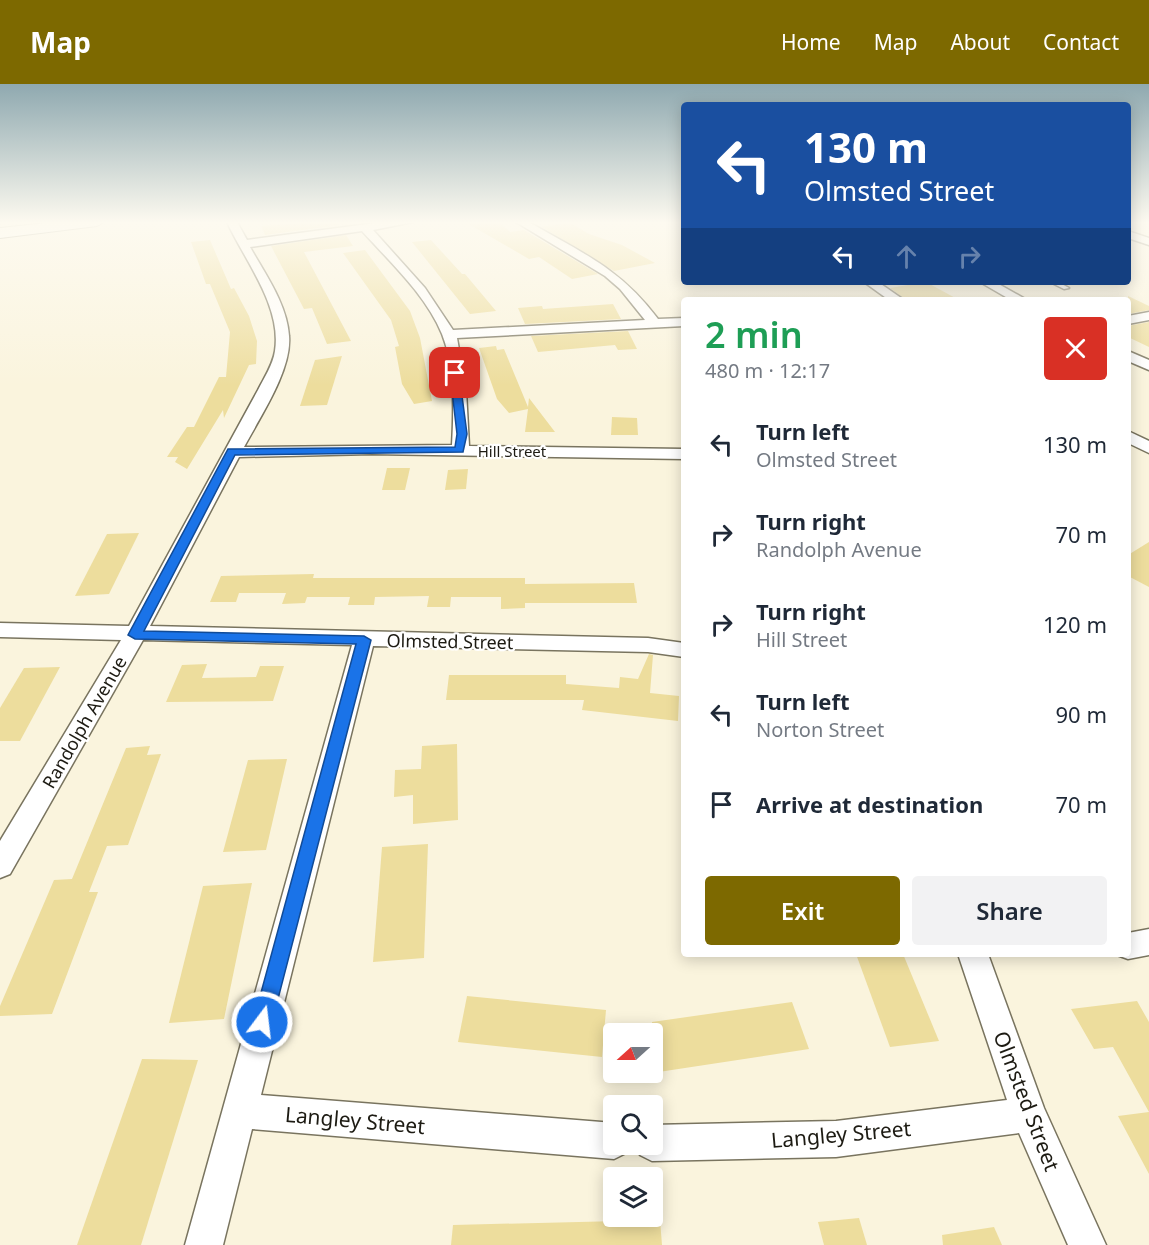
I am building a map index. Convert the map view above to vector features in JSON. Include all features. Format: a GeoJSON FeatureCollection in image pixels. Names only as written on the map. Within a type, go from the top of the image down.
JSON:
{"type":"FeatureCollection","features":[{"type":"Feature","properties":{"kind":"street","name":"Randolph Avenue"},"geometry":{"type":"LineString","coordinates":[[0,866],[135,635],[266,390],[282,353],[284,334],[259,276]]}},
{"type":"Feature","properties":{"kind":"street"},"geometry":{"type":"LineString","coordinates":[[407,276],[449,334],[460,412],[460,450]]}},
{"type":"Feature","properties":{"kind":"street"},"geometry":{"type":"LineString","coordinates":[[615,276],[638,299],[653,322]]}},
{"type":"Feature","properties":{"kind":"street"},"geometry":{"type":"LineString","coordinates":[[875,285],[893,297]]}},
{"type":"Feature","properties":{"kind":"street"},"geometry":{"type":"LineString","coordinates":[[992,285],[1015,297]]}},
{"type":"Feature","properties":{"kind":"street"},"geometry":{"type":"LineString","coordinates":[[1131,319],[1149,316]]}},
{"type":"Feature","properties":{"kind":"street"},"geometry":{"type":"LineString","coordinates":[[449,334],[681,322]]}},
{"type":"Feature","properties":{"kind":"street"},"geometry":{"type":"LineString","coordinates":[[1131,357],[1149,366]]}},
{"type":"Feature","properties":{"kind":"street"},"geometry":{"type":"LineString","coordinates":[[1131,438],[1149,448]]}},
{"type":"Feature","properties":{"kind":"street","name":"Hill Street"},"geometry":{"type":"LineString","coordinates":[[232,452],[460,450],[681,454]]}},
{"type":"Feature","properties":{"kind":"street","name":"Olmsted Street"},"geometry":{"type":"LineString","coordinates":[[0,630],[135,635],[648,645],[681,650]]}},
{"type":"Feature","properties":{"kind":"street"},"geometry":{"type":"LineString","coordinates":[[204,1245],[364,640]]}},
{"type":"Feature","properties":{"kind":"street"},"geometry":{"type":"LineString","coordinates":[[1131,945],[1149,942]]}},
{"type":"Feature","properties":{"kind":"street","name":"Olmsted Street"},"geometry":{"type":"LineString","coordinates":[[974,957],[1029,1114],[1087,1245]]}},
{"type":"Feature","properties":{"kind":"street","name":"Langley Street"},"geometry":{"type":"LineString","coordinates":[[239,1111],[603,1140]]}},
{"type":"Feature","properties":{"kind":"street","name":"Langley Street"},"geometry":{"type":"LineString","coordinates":[[663,1143],[836,1139],[1029,1114]]}},
{"type":"Feature","properties":{"kind":"lane"},"geometry":{"type":"LineString","coordinates":[[1060,285],[1066,288]]}},
{"type":"Feature","properties":{"kind":"building"},"geometry":{"type":"Polygon","coordinates":[[[203,276],[226,276],[231,289],[234,288],[249,316],[257,341],[256,364],[249,365],[224,418],[223,410],[187,469],[175,462],[178,457],[167,457],[187,427],[194,427],[219,377],[226,377],[230,332],[210,284],[206,284],[203,276]]]}},
{"type":"Feature","properties":{"kind":"building"},"geometry":{"type":"Polygon","coordinates":[[[287,276],[317,276],[351,341],[327,344],[312,308],[304,309],[287,276]]]}},
{"type":"Feature","properties":{"kind":"building"},"geometry":{"type":"Polygon","coordinates":[[[360,276],[384,276],[410,311],[420,338],[432,401],[414,404],[402,384],[395,347],[399,346],[391,320],[360,276]]]}},
{"type":"Feature","properties":{"kind":"building"},"geometry":{"type":"Polygon","coordinates":[[[440,276],[467,276],[496,311],[470,314],[440,276]]]}},
{"type":"Feature","properties":{"kind":"building"},"geometry":{"type":"Polygon","coordinates":[[[568,276],[587,276],[572,279],[568,276]]]}},
{"type":"Feature","properties":{"kind":"building"},"geometry":{"type":"Polygon","coordinates":[[[932,285],[954,297],[902,297],[890,288],[932,285]]]}},
{"type":"Feature","properties":{"kind":"building"},"geometry":{"type":"Polygon","coordinates":[[[1131,297],[1149,306],[1149,310],[1131,313],[1131,297]]]}},
{"type":"Feature","properties":{"kind":"building"},"geometry":{"type":"Polygon","coordinates":[[[613,304],[621,319],[525,324],[518,308],[542,306],[543,309],[613,304]]]}},
{"type":"Feature","properties":{"kind":"building"},"geometry":{"type":"Polygon","coordinates":[[[1149,322],[1149,347],[1131,338],[1131,325],[1149,322]]]}},
{"type":"Feature","properties":{"kind":"building"},"geometry":{"type":"Polygon","coordinates":[[[628,331],[637,349],[618,350],[615,345],[538,352],[531,336],[628,331]]]}},
{"type":"Feature","properties":{"kind":"building"},"geometry":{"type":"Polygon","coordinates":[[[496,346],[497,350],[504,349],[528,407],[529,398],[555,432],[525,432],[528,409],[509,413],[497,399],[479,348],[496,346]]]}},
{"type":"Feature","properties":{"kind":"building"},"geometry":{"type":"Polygon","coordinates":[[[342,356],[327,405],[300,406],[315,360],[342,356]]]}},
{"type":"Feature","properties":{"kind":"building"},"geometry":{"type":"Polygon","coordinates":[[[612,417],[637,418],[638,435],[611,435],[612,417]]]}},
{"type":"Feature","properties":{"kind":"building"},"geometry":{"type":"Polygon","coordinates":[[[387,468],[410,468],[405,490],[382,490],[387,468]]]}},
{"type":"Feature","properties":{"kind":"building"},"geometry":{"type":"Polygon","coordinates":[[[468,469],[466,489],[445,490],[448,470],[468,469]]]}},
{"type":"Feature","properties":{"kind":"building"},"geometry":{"type":"Polygon","coordinates":[[[139,533],[109,594],[75,596],[107,534],[139,533]]]}},
{"type":"Feature","properties":{"kind":"building"},"geometry":{"type":"Polygon","coordinates":[[[1149,542],[1149,587],[1131,578],[1131,553],[1149,542]]]}},
{"type":"Feature","properties":{"kind":"building"},"geometry":{"type":"Polygon","coordinates":[[[314,574],[313,578],[525,578],[525,584],[634,583],[637,603],[525,603],[525,608],[501,609],[501,597],[451,597],[450,607],[427,607],[429,596],[375,597],[374,605],[348,605],[350,597],[307,597],[305,603],[282,604],[286,593],[239,593],[236,602],[210,602],[221,576],[314,574]]]}},
{"type":"Feature","properties":{"kind":"building"},"geometry":{"type":"Polygon","coordinates":[[[649,654],[653,655],[650,693],[679,696],[678,721],[582,710],[584,700],[446,700],[449,675],[566,675],[566,684],[619,688],[620,677],[638,679],[649,654]]]}},
{"type":"Feature","properties":{"kind":"building"},"geometry":{"type":"Polygon","coordinates":[[[207,664],[202,678],[256,677],[260,666],[284,666],[273,701],[166,702],[182,665],[207,664]]]}},
{"type":"Feature","properties":{"kind":"building"},"geometry":{"type":"Polygon","coordinates":[[[60,667],[20,741],[0,741],[0,708],[24,668],[60,667]]]}},
{"type":"Feature","properties":{"kind":"building"},"geometry":{"type":"Polygon","coordinates":[[[457,744],[458,820],[413,824],[413,795],[394,797],[395,770],[421,769],[422,746],[457,744]]]}},
{"type":"Feature","properties":{"kind":"building"},"geometry":{"type":"Polygon","coordinates":[[[150,746],[147,755],[161,754],[128,845],[107,846],[89,892],[98,892],[52,1014],[0,1016],[0,1006],[54,880],[72,879],[126,748],[150,746]]]}},
{"type":"Feature","properties":{"kind":"building"},"geometry":{"type":"Polygon","coordinates":[[[287,759],[266,850],[223,852],[248,760],[287,759]]]}},
{"type":"Feature","properties":{"kind":"building"},"geometry":{"type":"Polygon","coordinates":[[[428,844],[424,958],[373,962],[382,847],[428,844]]]}},
{"type":"Feature","properties":{"kind":"building"},"geometry":{"type":"Polygon","coordinates":[[[252,883],[224,1019],[169,1023],[203,886],[252,883]]]}},
{"type":"Feature","properties":{"kind":"building"},"geometry":{"type":"Polygon","coordinates":[[[857,957],[904,957],[939,1041],[890,1047],[857,957]]]}},
{"type":"Feature","properties":{"kind":"building"},"geometry":{"type":"Polygon","coordinates":[[[467,996],[606,1010],[605,1023],[603,1023],[602,1057],[458,1042],[467,996]]]}},
{"type":"Feature","properties":{"kind":"building"},"geometry":{"type":"Polygon","coordinates":[[[1137,1001],[1149,1022],[1149,1112],[1113,1047],[1094,1049],[1071,1009],[1137,1001]]]}},
{"type":"Feature","properties":{"kind":"building"},"geometry":{"type":"Polygon","coordinates":[[[792,1002],[809,1049],[663,1071],[663,1023],[652,1022],[792,1002]]]}},
{"type":"Feature","properties":{"kind":"building"},"geometry":{"type":"Polygon","coordinates":[[[142,1059],[198,1060],[141,1245],[77,1245],[142,1059]]]}},
{"type":"Feature","properties":{"kind":"building"},"geometry":{"type":"Polygon","coordinates":[[[1149,1112],[1149,1174],[1118,1116],[1149,1112]]]}},
{"type":"Feature","properties":{"kind":"building"},"geometry":{"type":"Polygon","coordinates":[[[859,1218],[867,1245],[824,1245],[818,1222],[859,1218]]]}},
{"type":"Feature","properties":{"kind":"building"},"geometry":{"type":"Polygon","coordinates":[[[603,1221],[603,1227],[661,1227],[662,1245],[451,1245],[453,1225],[603,1221]]]}},
{"type":"Feature","properties":{"kind":"building"},"geometry":{"type":"Polygon","coordinates":[[[994,1227],[1002,1245],[943,1245],[942,1235],[994,1227]]]}},
{"type":"Feature","properties":{"kind":"route"},"geometry":{"type":"LineString","coordinates":[[262,1022],[364,640],[135,635],[232,452],[460,450],[462,434],[455,373]]}}]}
